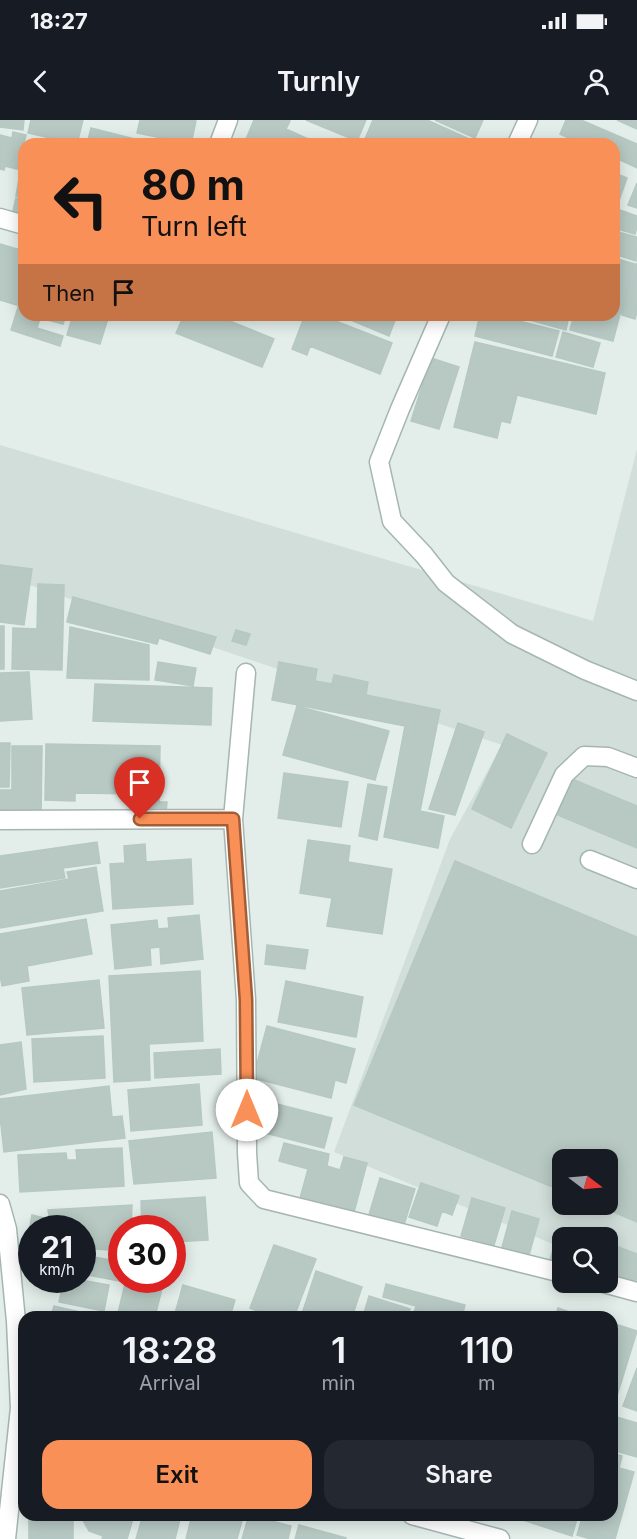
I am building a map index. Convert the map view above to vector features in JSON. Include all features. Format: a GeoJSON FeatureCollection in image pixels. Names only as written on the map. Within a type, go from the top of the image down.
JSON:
{"type":"FeatureCollection","features":[{"type":"Feature","properties":{"kind":"street"},"geometry":{"type":"LineString","coordinates":[[221,138],[228,120]]}},
{"type":"Feature","properties":{"kind":"street"},"geometry":{"type":"LineString","coordinates":[[520,138],[528,120]]}},
{"type":"Feature","properties":{"kind":"street"},"geometry":{"type":"LineString","coordinates":[[0,218],[18,223]]}},
{"type":"Feature","properties":{"kind":"street"},"geometry":{"type":"LineString","coordinates":[[438,321],[379,462],[392,521],[424,555],[446,583],[512,634],[585,670],[637,691]]}},
{"type":"Feature","properties":{"kind":"street"},"geometry":{"type":"LineString","coordinates":[[246,673],[233,819],[246,1000],[249,1183],[264,1199],[552,1271]]}},
{"type":"Feature","properties":{"kind":"street"},"geometry":{"type":"LineString","coordinates":[[532,844],[564,775],[584,756],[608,757],[637,768]]}},
{"type":"Feature","properties":{"kind":"street"},"geometry":{"type":"LineString","coordinates":[[0,820],[233,819]]}},
{"type":"Feature","properties":{"kind":"street"},"geometry":{"type":"LineString","coordinates":[[590,860],[637,879]]}},
{"type":"Feature","properties":{"kind":"street"},"geometry":{"type":"LineString","coordinates":[[0,1204],[7,1229],[18,1350]]}},
{"type":"Feature","properties":{"kind":"street"},"geometry":{"type":"LineString","coordinates":[[618,1287],[637,1292]]}},
{"type":"Feature","properties":{"kind":"street"},"geometry":{"type":"LineString","coordinates":[[6,1539],[18,1441]]}},
{"type":"Feature","properties":{"kind":"street"},"geometry":{"type":"LineString","coordinates":[[434,1521],[500,1539]]}},
{"type":"Feature","properties":{"kind":"shaded area"},"geometry":{"type":"Polygon","coordinates":[[[0,445],[593,621],[637,449],[637,1279],[618,1271],[618,1227],[552,1227],[552,1244],[334,1152],[450,839],[502,745],[0,575],[0,445]]]}},
{"type":"Feature","properties":{"kind":"building"},"geometry":{"type":"Polygon","coordinates":[[[0,120],[24,120],[23,130],[0,127],[0,120]]]}},
{"type":"Feature","properties":{"kind":"building"},"geometry":{"type":"Polygon","coordinates":[[[31,120],[83,120],[78,138],[50,138],[28,133],[31,120]]]}},
{"type":"Feature","properties":{"kind":"building"},"geometry":{"type":"Polygon","coordinates":[[[140,120],[196,121],[192,138],[162,138],[137,133],[140,120]]]}},
{"type":"Feature","properties":{"kind":"building"},"geometry":{"type":"Polygon","coordinates":[[[254,120],[288,120],[290,121],[286,129],[306,138],[246,138],[254,120]]]}},
{"type":"Feature","properties":{"kind":"building"},"geometry":{"type":"Polygon","coordinates":[[[306,120],[366,120],[358,138],[350,138],[306,120]]]}},
{"type":"Feature","properties":{"kind":"building"},"geometry":{"type":"Polygon","coordinates":[[[373,120],[427,120],[467,138],[366,138],[373,120]]]}},
{"type":"Feature","properties":{"kind":"building"},"geometry":{"type":"Polygon","coordinates":[[[435,120],[483,120],[475,138],[435,120]]]}},
{"type":"Feature","properties":{"kind":"building"},"geometry":{"type":"Polygon","coordinates":[[[566,120],[581,120],[637,144],[637,168],[620,160],[620,138],[569,138],[560,134],[566,120]]]}},
{"type":"Feature","properties":{"kind":"building"},"geometry":{"type":"Polygon","coordinates":[[[617,120],[637,120],[637,129],[617,120]]]}},
{"type":"Feature","properties":{"kind":"building"},"geometry":{"type":"Polygon","coordinates":[[[91,128],[131,138],[88,138],[91,128]]]}},
{"type":"Feature","properties":{"kind":"building"},"geometry":{"type":"Polygon","coordinates":[[[13,132],[26,135],[25,138],[18,138],[17,169],[5,166],[4,170],[0,169],[0,135],[12,138],[13,132]]]}},
{"type":"Feature","properties":{"kind":"building"},"geometry":{"type":"Polygon","coordinates":[[[620,175],[627,178],[620,198],[620,175]]]}},
{"type":"Feature","properties":{"kind":"building"},"geometry":{"type":"Polygon","coordinates":[[[637,183],[637,208],[628,205],[637,183]]]}},
{"type":"Feature","properties":{"kind":"building"},"geometry":{"type":"Polygon","coordinates":[[[16,198],[18,198],[18,213],[13,211],[16,198]]]}},
{"type":"Feature","properties":{"kind":"building"},"geometry":{"type":"Polygon","coordinates":[[[620,210],[637,216],[635,234],[620,230],[620,210]]]}},
{"type":"Feature","properties":{"kind":"building"},"geometry":{"type":"Polygon","coordinates":[[[620,233],[637,237],[636,261],[620,256],[620,233]]]}},
{"type":"Feature","properties":{"kind":"building"},"geometry":{"type":"Polygon","coordinates":[[[0,244],[18,249],[18,301],[17,305],[0,300],[0,244]]]}},
{"type":"Feature","properties":{"kind":"building"},"geometry":{"type":"Polygon","coordinates":[[[620,260],[635,264],[620,313],[620,260]]]}},
{"type":"Feature","properties":{"kind":"building"},"geometry":{"type":"Polygon","coordinates":[[[637,263],[637,312],[635,319],[622,315],[637,263]]]}},
{"type":"Feature","properties":{"kind":"building"},"geometry":{"type":"Polygon","coordinates":[[[18,307],[18,321],[39,321],[37,328],[63,336],[60,346],[11,330],[18,307]]]}},
{"type":"Feature","properties":{"kind":"building"},"geometry":{"type":"Polygon","coordinates":[[[71,321],[107,321],[100,344],[67,335],[71,321]]]}},
{"type":"Feature","properties":{"kind":"building"},"geometry":{"type":"Polygon","coordinates":[[[181,321],[230,321],[274,339],[262,367],[176,333],[181,321]]]}},
{"type":"Feature","properties":{"kind":"building"},"geometry":{"type":"Polygon","coordinates":[[[303,321],[335,321],[392,343],[380,374],[310,346],[307,355],[292,349],[303,321]]]}},
{"type":"Feature","properties":{"kind":"building"},"geometry":{"type":"Polygon","coordinates":[[[353,321],[395,321],[389,336],[353,321]]]}},
{"type":"Feature","properties":{"kind":"building"},"geometry":{"type":"Polygon","coordinates":[[[479,321],[519,321],[559,331],[552,356],[475,336],[479,321]]]}},
{"type":"Feature","properties":{"kind":"building"},"geometry":{"type":"Polygon","coordinates":[[[534,321],[568,321],[566,330],[534,321]]]}},
{"type":"Feature","properties":{"kind":"building"},"geometry":{"type":"Polygon","coordinates":[[[572,321],[618,321],[613,341],[570,330],[572,321]]]}},
{"type":"Feature","properties":{"kind":"building"},"geometry":{"type":"Polygon","coordinates":[[[563,332],[600,343],[593,367],[556,357],[563,332]]]}},
{"type":"Feature","properties":{"kind":"building"},"geometry":{"type":"Polygon","coordinates":[[[475,342],[605,373],[596,414],[517,395],[510,423],[501,421],[497,438],[454,427],[475,342]]]}},
{"type":"Feature","properties":{"kind":"building"},"geometry":{"type":"Polygon","coordinates":[[[431,358],[459,367],[439,429],[411,421],[431,358]]]}},
{"type":"Feature","properties":{"kind":"building"},"geometry":{"type":"Polygon","coordinates":[[[0,565],[32,569],[24,625],[0,622],[0,565]]]}},
{"type":"Feature","properties":{"kind":"building"},"geometry":{"type":"Polygon","coordinates":[[[38,584],[64,585],[62,670],[12,669],[13,628],[37,629],[38,584]]]}},
{"type":"Feature","properties":{"kind":"building"},"geometry":{"type":"Polygon","coordinates":[[[73,597],[216,637],[210,654],[159,638],[157,644],[67,622],[73,597]]]}},
{"type":"Feature","properties":{"kind":"building"},"geometry":{"type":"Polygon","coordinates":[[[0,626],[4,626],[4,669],[0,669],[0,626]]]}},
{"type":"Feature","properties":{"kind":"building"},"geometry":{"type":"Polygon","coordinates":[[[70,627],[149,645],[149,680],[67,678],[70,627]]]}},
{"type":"Feature","properties":{"kind":"building"},"geometry":{"type":"Polygon","coordinates":[[[236,630],[250,634],[246,645],[232,641],[236,630]]]}},
{"type":"Feature","properties":{"kind":"building"},"geometry":{"type":"Polygon","coordinates":[[[158,662],[196,668],[193,686],[155,680],[158,662]]]}},
{"type":"Feature","properties":{"kind":"building"},"geometry":{"type":"Polygon","coordinates":[[[279,662],[317,669],[315,681],[332,684],[334,675],[368,682],[366,695],[440,710],[420,811],[444,816],[438,848],[384,837],[405,726],[272,700],[279,662]]]}},
{"type":"Feature","properties":{"kind":"building"},"geometry":{"type":"Polygon","coordinates":[[[29,672],[32,719],[0,721],[0,673],[29,672]]]}},
{"type":"Feature","properties":{"kind":"building"},"geometry":{"type":"Polygon","coordinates":[[[95,684],[212,688],[211,725],[93,721],[95,684]]]}},
{"type":"Feature","properties":{"kind":"building"},"geometry":{"type":"Polygon","coordinates":[[[297,706],[389,731],[375,780],[283,755],[297,706]]]}},
{"type":"Feature","properties":{"kind":"building"},"geometry":{"type":"Polygon","coordinates":[[[458,723],[484,732],[455,815],[429,809],[458,723]]]}},
{"type":"Feature","properties":{"kind":"building"},"geometry":{"type":"Polygon","coordinates":[[[507,734],[547,753],[511,828],[472,809],[507,734]]]}},
{"type":"Feature","properties":{"kind":"building"},"geometry":{"type":"Polygon","coordinates":[[[0,743],[10,743],[9,787],[0,787],[0,743]]]}},
{"type":"Feature","properties":{"kind":"building"},"geometry":{"type":"Polygon","coordinates":[[[46,744],[160,746],[159,802],[167,802],[166,812],[141,812],[142,794],[75,793],[75,801],[45,800],[46,744]]]}},
{"type":"Feature","properties":{"kind":"building"},"geometry":{"type":"Polygon","coordinates":[[[12,746],[42,746],[41,819],[0,819],[0,790],[12,790],[12,746]]]}},
{"type":"Feature","properties":{"kind":"building"},"geometry":{"type":"Polygon","coordinates":[[[284,773],[348,782],[341,827],[278,818],[284,773]]]}},
{"type":"Feature","properties":{"kind":"building"},"geometry":{"type":"Polygon","coordinates":[[[572,779],[637,806],[637,848],[558,815],[572,779]]]}},
{"type":"Feature","properties":{"kind":"building"},"geometry":{"type":"Polygon","coordinates":[[[368,784],[387,787],[377,840],[359,836],[368,784]]]}},
{"type":"Feature","properties":{"kind":"building"},"geometry":{"type":"Polygon","coordinates":[[[308,840],[350,846],[348,862],[392,869],[382,934],[327,926],[332,898],[300,893],[308,840]]]}},
{"type":"Feature","properties":{"kind":"building"},"geometry":{"type":"Polygon","coordinates":[[[97,842],[100,863],[63,868],[65,878],[0,888],[0,856],[97,842]]]}},
{"type":"Feature","properties":{"kind":"building"},"geometry":{"type":"Polygon","coordinates":[[[145,844],[146,862],[191,859],[193,904],[113,909],[110,864],[125,863],[124,846],[145,844]]]}},
{"type":"Feature","properties":{"kind":"building"},"geometry":{"type":"Polygon","coordinates":[[[455,861],[637,937],[637,1222],[618,1214],[618,1149],[552,1149],[552,1187],[354,1105],[455,861]]]}},
{"type":"Feature","properties":{"kind":"building"},"geometry":{"type":"Polygon","coordinates":[[[96,867],[103,911],[0,928],[0,891],[69,879],[67,872],[96,867]]]}},
{"type":"Feature","properties":{"kind":"building"},"geometry":{"type":"Polygon","coordinates":[[[199,915],[203,959],[161,964],[160,947],[150,948],[151,965],[115,969],[111,925],[157,920],[158,929],[169,928],[168,918],[199,915]]]}},
{"type":"Feature","properties":{"kind":"building"},"geometry":{"type":"Polygon","coordinates":[[[86,919],[92,954],[27,966],[29,981],[2,986],[0,934],[86,919]]]}},
{"type":"Feature","properties":{"kind":"building"},"geometry":{"type":"Polygon","coordinates":[[[267,945],[308,950],[305,969],[265,964],[267,945]]]}},
{"type":"Feature","properties":{"kind":"building"},"geometry":{"type":"Polygon","coordinates":[[[200,971],[203,1041],[149,1044],[150,1080],[114,1082],[109,976],[200,971]]]}},
{"type":"Feature","properties":{"kind":"building"},"geometry":{"type":"Polygon","coordinates":[[[99,980],[104,1028],[27,1035],[22,988],[99,980]]]}},
{"type":"Feature","properties":{"kind":"building"},"geometry":{"type":"Polygon","coordinates":[[[286,981],[363,997],[356,1037],[278,1022],[286,981]]]}},
{"type":"Feature","properties":{"kind":"building"},"geometry":{"type":"Polygon","coordinates":[[[267,1026],[355,1049],[346,1083],[335,1080],[331,1098],[253,1078],[267,1026]]]}},
{"type":"Feature","properties":{"kind":"building"},"geometry":{"type":"Polygon","coordinates":[[[103,1036],[105,1078],[34,1082],[32,1039],[103,1036]]]}},
{"type":"Feature","properties":{"kind":"building"},"geometry":{"type":"Polygon","coordinates":[[[21,1042],[26,1089],[0,1095],[0,1045],[21,1042]]]}},
{"type":"Feature","properties":{"kind":"building"},"geometry":{"type":"Polygon","coordinates":[[[220,1049],[221,1074],[155,1078],[154,1053],[220,1049]]]}},
{"type":"Feature","properties":{"kind":"building"},"geometry":{"type":"Polygon","coordinates":[[[199,1084],[202,1125],[131,1131],[128,1090],[199,1084]]]}},
{"type":"Feature","properties":{"kind":"building"},"geometry":{"type":"Polygon","coordinates":[[[109,1086],[112,1117],[122,1116],[125,1138],[4,1152],[0,1099],[109,1086]]]}},
{"type":"Feature","properties":{"kind":"building"},"geometry":{"type":"Polygon","coordinates":[[[269,1102],[332,1118],[324,1148],[261,1132],[269,1102]]]}},
{"type":"Feature","properties":{"kind":"building"},"geometry":{"type":"Polygon","coordinates":[[[212,1132],[216,1178],[134,1184],[129,1141],[212,1132]]]}},
{"type":"Feature","properties":{"kind":"building"},"geometry":{"type":"Polygon","coordinates":[[[284,1143],[329,1154],[327,1166],[340,1170],[344,1157],[367,1163],[353,1216],[299,1202],[308,1169],[279,1161],[284,1143]]]}},
{"type":"Feature","properties":{"kind":"building"},"geometry":{"type":"Polygon","coordinates":[[[122,1148],[124,1186],[20,1192],[18,1155],[66,1153],[67,1160],[77,1160],[76,1150],[122,1148]]]}},
{"type":"Feature","properties":{"kind":"building"},"geometry":{"type":"Polygon","coordinates":[[[380,1178],[415,1189],[403,1228],[368,1218],[380,1178]]]}},
{"type":"Feature","properties":{"kind":"building"},"geometry":{"type":"Polygon","coordinates":[[[421,1183],[459,1196],[452,1215],[442,1211],[437,1226],[409,1217],[421,1183]]]}},
{"type":"Feature","properties":{"kind":"building"},"geometry":{"type":"Polygon","coordinates":[[[205,1197],[208,1240],[186,1241],[186,1215],[142,1215],[141,1201],[205,1197]]]}},
{"type":"Feature","properties":{"kind":"building"},"geometry":{"type":"Polygon","coordinates":[[[472,1198],[505,1208],[494,1245],[461,1236],[472,1198]]]}},
{"type":"Feature","properties":{"kind":"building"},"geometry":{"type":"Polygon","coordinates":[[[132,1205],[132,1215],[108,1215],[108,1250],[96,1249],[96,1215],[49,1215],[48,1210],[132,1205]]]}},
{"type":"Feature","properties":{"kind":"building"},"geometry":{"type":"Polygon","coordinates":[[[512,1211],[539,1219],[529,1255],[502,1247],[512,1211]]]}},
{"type":"Feature","properties":{"kind":"building"},"geometry":{"type":"Polygon","coordinates":[[[274,1245],[316,1259],[296,1311],[257,1311],[250,1308],[274,1245]]]}},
{"type":"Feature","properties":{"kind":"building"},"geometry":{"type":"Polygon","coordinates":[[[618,1247],[637,1254],[637,1280],[618,1277],[618,1247]]]}},
{"type":"Feature","properties":{"kind":"building"},"geometry":{"type":"Polygon","coordinates":[[[96,1257],[108,1260],[108,1279],[96,1277],[96,1257]]]}},
{"type":"Feature","properties":{"kind":"building"},"geometry":{"type":"Polygon","coordinates":[[[316,1271],[362,1287],[354,1311],[303,1311],[316,1271]]]}},
{"type":"Feature","properties":{"kind":"building"},"geometry":{"type":"Polygon","coordinates":[[[96,1283],[108,1285],[104,1311],[59,1302],[61,1293],[96,1293],[96,1283]]]}},
{"type":"Feature","properties":{"kind":"building"},"geometry":{"type":"Polygon","coordinates":[[[386,1284],[465,1305],[464,1311],[415,1311],[416,1306],[383,1297],[386,1284]]]}},
{"type":"Feature","properties":{"kind":"building"},"geometry":{"type":"Polygon","coordinates":[[[186,1286],[235,1300],[232,1311],[176,1311],[181,1293],[186,1293],[186,1286]]]}},
{"type":"Feature","properties":{"kind":"building"},"geometry":{"type":"Polygon","coordinates":[[[123,1293],[161,1293],[156,1311],[118,1311],[123,1293]]]}},
{"type":"Feature","properties":{"kind":"building"},"geometry":{"type":"Polygon","coordinates":[[[369,1296],[410,1309],[409,1311],[365,1311],[369,1296]]]}},
{"type":"Feature","properties":{"kind":"building"},"geometry":{"type":"Polygon","coordinates":[[[54,1306],[75,1311],[53,1311],[54,1306]]]}},
{"type":"Feature","properties":{"kind":"building"},"geometry":{"type":"Polygon","coordinates":[[[618,1325],[637,1331],[618,1393],[618,1325]]]}},
{"type":"Feature","properties":{"kind":"building"},"geometry":{"type":"Polygon","coordinates":[[[637,1368],[637,1411],[623,1406],[637,1368]]]}},
{"type":"Feature","properties":{"kind":"building"},"geometry":{"type":"Polygon","coordinates":[[[618,1417],[637,1423],[637,1457],[618,1452],[618,1417]]]}},
{"type":"Feature","properties":{"kind":"building"},"geometry":{"type":"Polygon","coordinates":[[[618,1455],[622,1456],[619,1468],[634,1472],[615,1539],[591,1539],[577,1535],[581,1521],[618,1521],[618,1455]]]}},
{"type":"Feature","properties":{"kind":"building"},"geometry":{"type":"Polygon","coordinates":[[[29,1521],[73,1521],[73,1539],[29,1539],[29,1521]]]}},
{"type":"Feature","properties":{"kind":"building"},"geometry":{"type":"Polygon","coordinates":[[[83,1521],[132,1521],[127,1539],[102,1539],[103,1536],[89,1531],[83,1521]]]}},
{"type":"Feature","properties":{"kind":"building"},"geometry":{"type":"Polygon","coordinates":[[[141,1521],[180,1521],[175,1539],[136,1539],[141,1521]]]}},
{"type":"Feature","properties":{"kind":"building"},"geometry":{"type":"Polygon","coordinates":[[[190,1521],[242,1521],[237,1539],[186,1539],[190,1521]]]}},
{"type":"Feature","properties":{"kind":"building"},"geometry":{"type":"Polygon","coordinates":[[[247,1521],[272,1521],[291,1526],[288,1539],[242,1539],[247,1521]]]}},
{"type":"Feature","properties":{"kind":"building"},"geometry":{"type":"Polygon","coordinates":[[[526,1521],[576,1521],[572,1536],[526,1521]]]}},
{"type":"Feature","properties":{"kind":"building"},"geometry":{"type":"Polygon","coordinates":[[[299,1525],[346,1538],[295,1539],[299,1525]]]}},
{"type":"Feature","properties":{"kind":"route"},"geometry":{"type":"LineString","coordinates":[[140,819],[233,819],[246,1000],[247,1110]]}}]}
